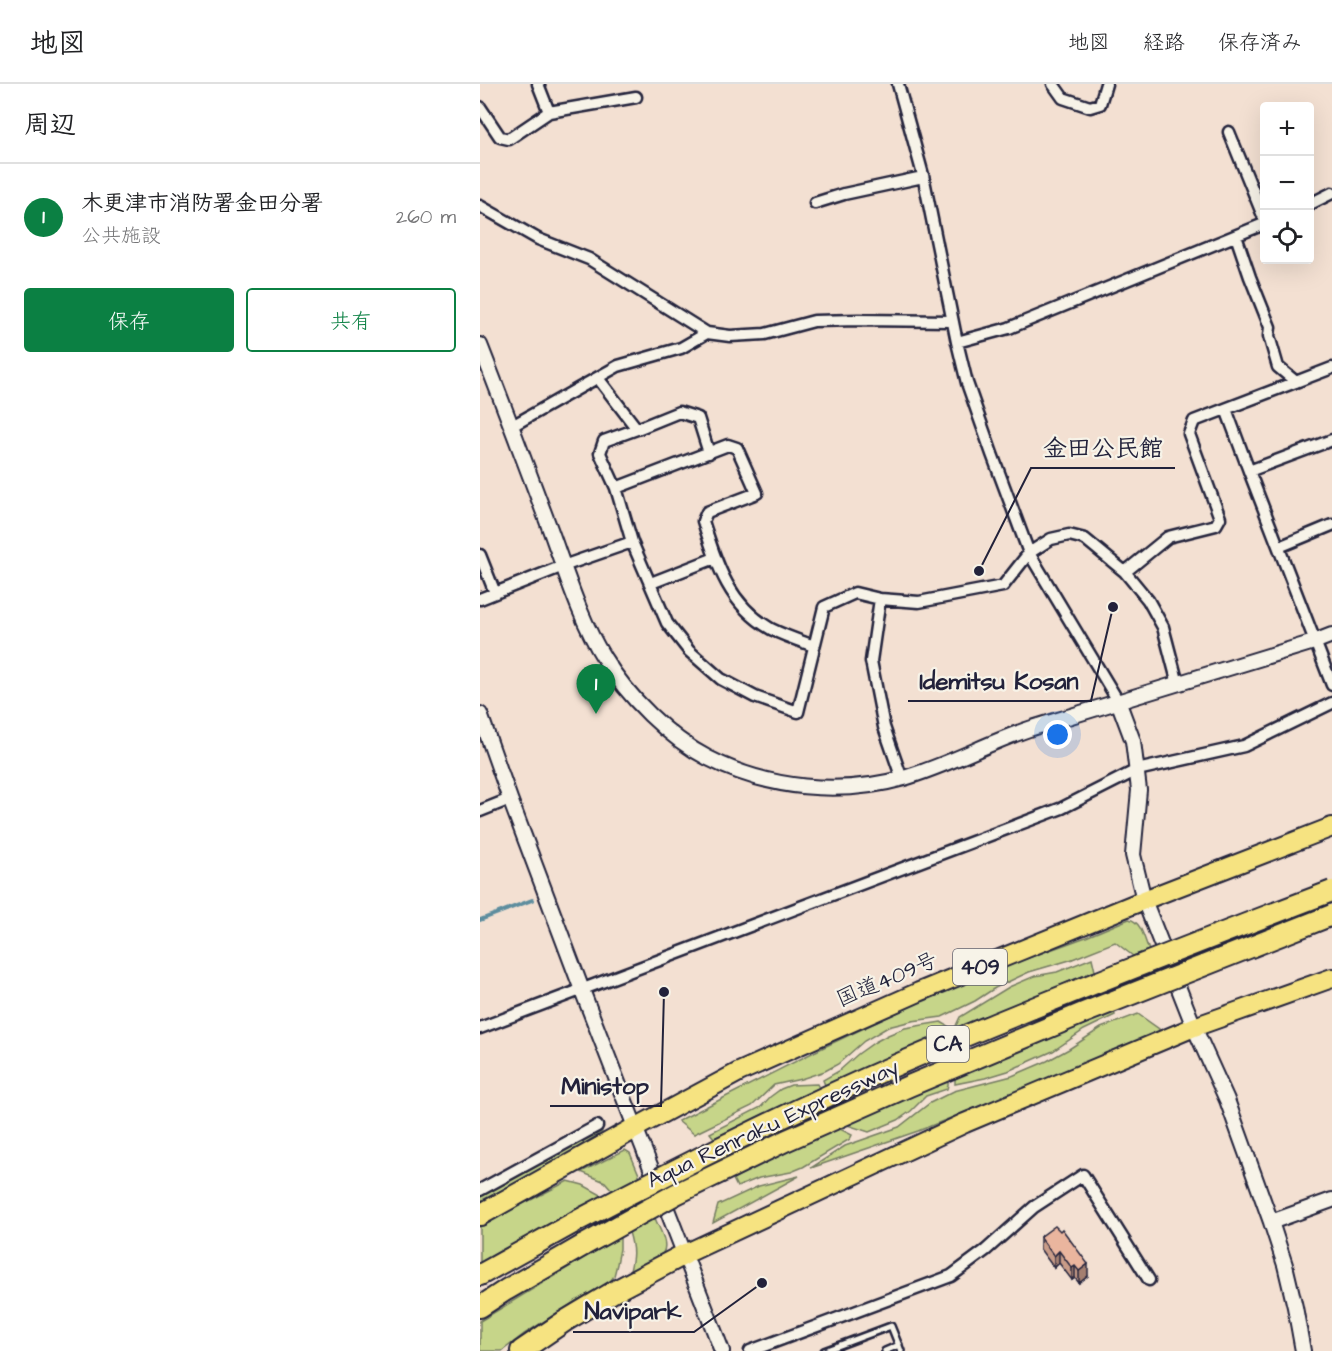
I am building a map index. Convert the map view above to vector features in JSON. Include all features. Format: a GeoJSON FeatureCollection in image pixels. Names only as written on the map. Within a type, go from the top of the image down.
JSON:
{"type":"FeatureCollection","features":[{"type":"Feature","properties":{"kind":"highway","name":"国道409号"},"geometry":{"type":"LineString","coordinates":[[637,1127],[739,1072],[919,992],[1144,900],[1332,827]]}},
{"type":"Feature","properties":{"kind":"highway","name":"Aqua Renraku Expressway"},"geometry":{"type":"LineString","coordinates":[[480,1275],[574,1222],[776,1120],[900,1064],[1072,992],[1332,891]]}},
{"type":"Feature","properties":{"kind":"highway","name":"Aqua Renraku Expressway"},"geometry":{"type":"LineString","coordinates":[[480,1307],[676,1194],[785,1141],[898,1090],[1081,1014],[1332,915]]}},
{"type":"Feature","properties":{"kind":"highway"},"geometry":{"type":"LineString","coordinates":[[522,1351],[565,1321],[615,1291],[685,1254],[965,1123],[1194,1027],[1332,978]]}},
{"type":"Feature","properties":{"kind":"highway"},"geometry":{"type":"LineString","coordinates":[[480,1215],[637,1127]]}},
{"type":"Feature","properties":{"kind":"street"},"geometry":{"type":"LineString","coordinates":[[538,84],[549,112]]}},
{"type":"Feature","properties":{"kind":"street"},"geometry":{"type":"LineString","coordinates":[[898,84],[923,177],[952,321],[968,383],[1029,553],[1118,701],[1133,741],[1139,790],[1133,855],[1144,900],[1194,1027],[1227,1100],[1271,1222],[1285,1265],[1303,1351]]}},
{"type":"Feature","properties":{"kind":"street"},"geometry":{"type":"LineString","coordinates":[[1053,84],[1063,98],[1090,107],[1100,104],[1106,84]]}},
{"type":"Feature","properties":{"kind":"street"},"geometry":{"type":"LineString","coordinates":[[480,107],[500,137],[509,139],[549,112],[636,97]]}},
{"type":"Feature","properties":{"kind":"street"},"geometry":{"type":"LineString","coordinates":[[1229,132],[1261,210]]}},
{"type":"Feature","properties":{"kind":"street"},"geometry":{"type":"LineString","coordinates":[[815,203],[844,194],[923,177]]}},
{"type":"Feature","properties":{"kind":"street"},"geometry":{"type":"LineString","coordinates":[[1314,202],[1332,193]]}},
{"type":"Feature","properties":{"kind":"street"},"geometry":{"type":"LineString","coordinates":[[480,206],[538,239],[589,260],[707,333],[730,336],[765,334],[814,321],[952,321]]}},
{"type":"Feature","properties":{"kind":"street"},"geometry":{"type":"LineString","coordinates":[[957,342],[1009,328],[1260,226]]}},
{"type":"Feature","properties":{"kind":"street"},"geometry":{"type":"LineString","coordinates":[[1236,236],[1270,327],[1269,336],[1278,367],[1296,382]]}},
{"type":"Feature","properties":{"kind":"street"},"geometry":{"type":"LineString","coordinates":[[512,426],[618,366],[681,348],[707,333]]}},
{"type":"Feature","properties":{"kind":"street"},"geometry":{"type":"LineString","coordinates":[[480,345],[563,566],[586,624],[602,656],[621,684],[678,738],[707,758],[745,775],[783,784],[821,789],[862,786],[902,778],[937,767],[1023,731],[1332,635]]}},
{"type":"Feature","properties":{"kind":"street"},"geometry":{"type":"LineString","coordinates":[[1125,572],[1168,537],[1216,525],[1221,518],[1189,434],[1194,421],[1332,368]]}},
{"type":"Feature","properties":{"kind":"street"},"geometry":{"type":"LineString","coordinates":[[598,378],[637,429]]}},
{"type":"Feature","properties":{"kind":"street"},"geometry":{"type":"LineString","coordinates":[[1226,409],[1332,685]]}},
{"type":"Feature","properties":{"kind":"street"},"geometry":{"type":"LineString","coordinates":[[709,453],[698,418],[679,412],[604,441],[600,453],[616,488],[632,542],[667,623],[689,651],[721,679],[755,697],[798,712],[824,607],[855,593],[880,599],[919,602],[1003,586],[1029,553],[1051,539],[1069,534],[1085,538],[1125,572],[1148,600],[1163,627],[1178,684]]}},
{"type":"Feature","properties":{"kind":"street"},"geometry":{"type":"LineString","coordinates":[[1249,471],[1332,440]]}},
{"type":"Feature","properties":{"kind":"street"},"geometry":{"type":"LineString","coordinates":[[616,488],[728,445],[738,448],[757,493],[707,512],[703,522],[715,558],[731,592],[748,613],[772,629],[814,646]]}},
{"type":"Feature","properties":{"kind":"street"},"geometry":{"type":"LineString","coordinates":[[1279,547],[1332,525]]}},
{"type":"Feature","properties":{"kind":"street"},"geometry":{"type":"LineString","coordinates":[[480,599],[632,542]]}},
{"type":"Feature","properties":{"kind":"street"},"geometry":{"type":"LineString","coordinates":[[480,555],[495,593]]}},
{"type":"Feature","properties":{"kind":"street"},"geometry":{"type":"LineString","coordinates":[[651,583],[715,558]]}},
{"type":"Feature","properties":{"kind":"street"},"geometry":{"type":"LineString","coordinates":[[880,599],[871,661],[884,727],[902,778]]}},
{"type":"Feature","properties":{"kind":"street"},"geometry":{"type":"LineString","coordinates":[[480,1028],[1062,808],[1137,770],[1244,746],[1332,703]]}},
{"type":"Feature","properties":{"kind":"street"},"geometry":{"type":"LineString","coordinates":[[480,714],[582,990],[722,1351]]}},
{"type":"Feature","properties":{"kind":"street"},"geometry":{"type":"LineString","coordinates":[[480,811],[510,799]]}},
{"type":"Feature","properties":{"kind":"street"},"geometry":{"type":"LineString","coordinates":[[480,1190],[597,1126]]}},
{"type":"Feature","properties":{"kind":"street"},"geometry":{"type":"LineString","coordinates":[[750,1351],[951,1276],[986,1250],[1034,1207],[1083,1175],[1149,1280]]}},
{"type":"Feature","properties":{"kind":"street"},"geometry":{"type":"LineString","coordinates":[[1271,1222],[1332,1200]]}},
{"type":"Feature","properties":{"kind":"lane"},"geometry":{"type":"LineString","coordinates":[[824,1351],[891,1326],[900,1348],[885,1351]]}},
{"type":"Feature","properties":{"kind":"green space"},"geometry":{"type":"Polygon","coordinates":[[[1129,919],[1140,927],[1149,950],[1133,956],[1115,942],[1070,960],[1029,972],[942,1017],[888,1027],[864,1041],[838,1064],[801,1079],[774,1085],[752,1106],[694,1134],[678,1121],[915,1004],[1003,967],[1129,919]]]}},
{"type":"Feature","properties":{"kind":"green space"},"geometry":{"type":"Polygon","coordinates":[[[1092,958],[1095,971],[954,1030],[960,1017],[1009,987],[1035,976],[1057,972],[1092,958]]]}},
{"type":"Feature","properties":{"kind":"green space"},"geometry":{"type":"Polygon","coordinates":[[[1114,1011],[1115,1015],[1084,1030],[1053,1051],[1008,1071],[955,1084],[955,1077],[1114,1011]]]}},
{"type":"Feature","properties":{"kind":"green space"},"geometry":{"type":"Polygon","coordinates":[[[1138,1014],[1159,1029],[1159,1035],[918,1131],[811,1168],[845,1146],[899,1127],[930,1103],[954,1091],[1012,1076],[1047,1061],[1101,1028],[1138,1014]]]}},
{"type":"Feature","properties":{"kind":"green space"},"geometry":{"type":"Polygon","coordinates":[[[941,1022],[948,1026],[946,1033],[825,1085],[823,1080],[839,1071],[875,1042],[905,1028],[941,1022]]]}},
{"type":"Feature","properties":{"kind":"green space"},"geometry":{"type":"Polygon","coordinates":[[[948,1079],[947,1089],[926,1096],[898,1120],[869,1132],[844,1124],[948,1079]]]}},
{"type":"Feature","properties":{"kind":"green space"},"geometry":{"type":"Polygon","coordinates":[[[817,1084],[819,1088],[714,1138],[710,1133],[761,1107],[781,1089],[791,1085],[817,1084]]]}},
{"type":"Feature","properties":{"kind":"green space"},"geometry":{"type":"Polygon","coordinates":[[[600,1128],[602,1132],[548,1167],[480,1201],[480,1191],[600,1128]]]}},
{"type":"Feature","properties":{"kind":"green space"},"geometry":{"type":"Polygon","coordinates":[[[838,1128],[852,1135],[850,1139],[803,1167],[791,1172],[759,1178],[737,1187],[733,1179],[838,1128]]]}},
{"type":"Feature","properties":{"kind":"green space"},"geometry":{"type":"Polygon","coordinates":[[[625,1150],[630,1153],[640,1177],[613,1191],[605,1182],[581,1172],[625,1150]]]}},
{"type":"Feature","properties":{"kind":"green space"},"geometry":{"type":"Polygon","coordinates":[[[799,1176],[713,1223],[718,1205],[759,1186],[799,1176]]]}},
{"type":"Feature","properties":{"kind":"green space"},"geometry":{"type":"Polygon","coordinates":[[[568,1181],[583,1185],[603,1196],[541,1228],[480,1265],[480,1226],[568,1181]]]}},
{"type":"Feature","properties":{"kind":"green space"},"geometry":{"type":"Polygon","coordinates":[[[655,1218],[664,1240],[665,1249],[663,1253],[629,1274],[633,1253],[629,1232],[655,1218]]]}},
{"type":"Feature","properties":{"kind":"green space"},"geometry":{"type":"Polygon","coordinates":[[[620,1236],[617,1264],[614,1276],[609,1283],[579,1299],[502,1351],[480,1351],[480,1321],[620,1236]]]}},
{"type":"Feature","properties":{"kind":"building"},"geometry":{"type":"Polygon","coordinates":[[[1055,1226],[1060,1231],[1062,1229],[1088,1264],[1079,1271],[1075,1266],[1072,1268],[1059,1251],[1054,1256],[1040,1237],[1055,1226]]]}},
{"type":"Feature","properties":{"kind":"waterway"},"geometry":{"type":"LineString","coordinates":[[480,920],[532,900]]}},
{"type":"Feature","properties":{"kind":"place","name":"金田公民館"},"geometry":{"type":"Point","coordinates":[979,571]}},
{"type":"Feature","properties":{"kind":"place","name":"Idemitsu Kosan"},"geometry":{"type":"Point","coordinates":[1113,607]}},
{"type":"Feature","properties":{"kind":"place","name":"木更津市消防署金田分署"},"geometry":{"type":"Point","coordinates":[596,714]}},
{"type":"Feature","properties":{"kind":"place","name":"Ministop"},"geometry":{"type":"Point","coordinates":[664,992]}},
{"type":"Feature","properties":{"kind":"place","name":"Navipark"},"geometry":{"type":"Point","coordinates":[762,1283]}}]}
